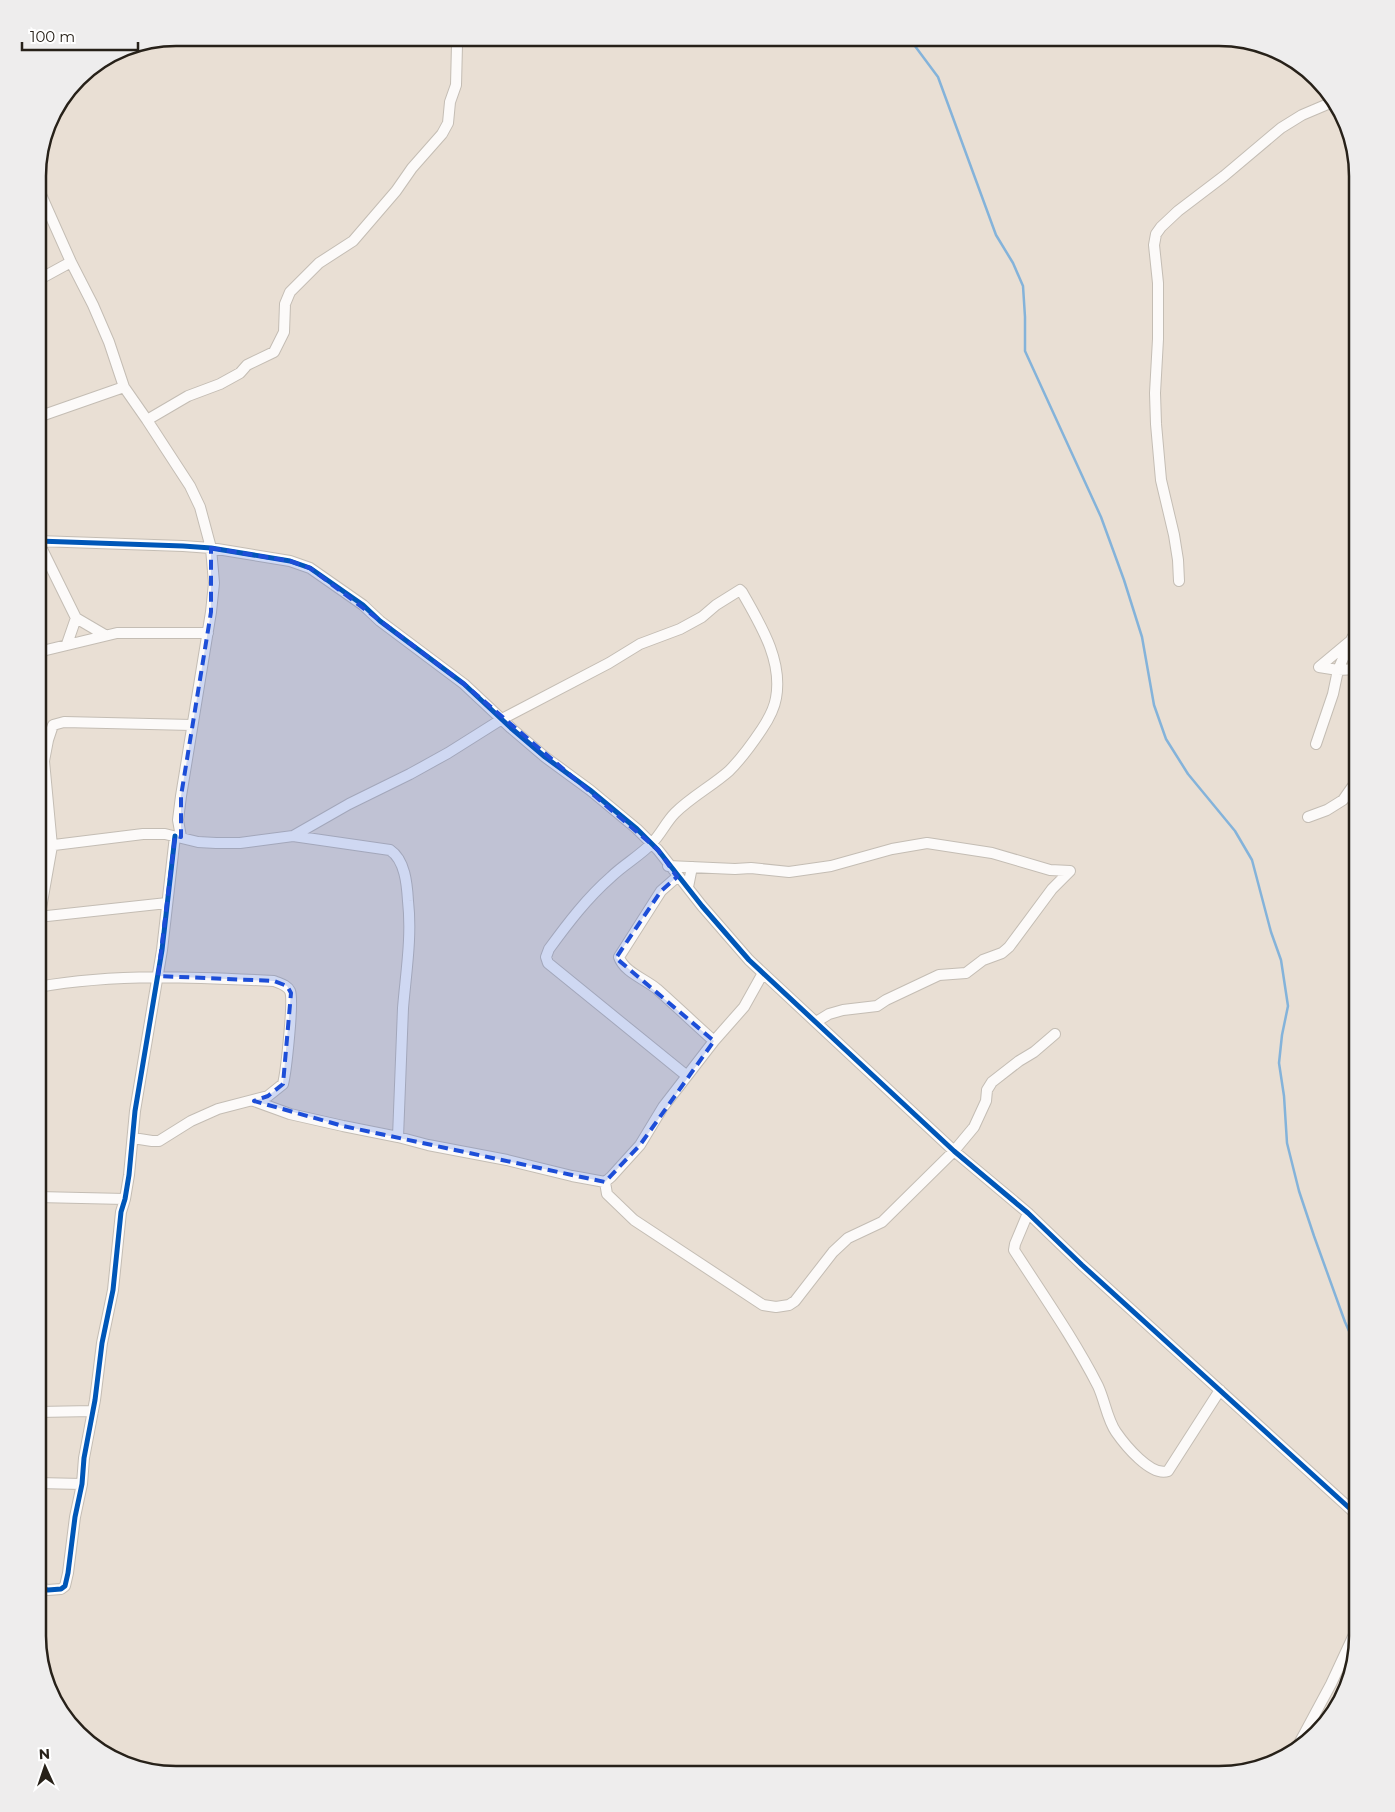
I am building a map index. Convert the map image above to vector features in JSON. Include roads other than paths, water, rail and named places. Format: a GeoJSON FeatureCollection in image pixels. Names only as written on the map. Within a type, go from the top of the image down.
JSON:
{"type":"FeatureCollection","features":[{"type":"Feature","properties":{"kind":"street"},"geometry":{"type":"LineString","coordinates":[[148,420],[188,396],[220,384],[240,373],[247,365],[274,352],[284,332],[285,304],[290,292],[328,256],[343,249],[353,241],[442,134],[448,123],[450,102],[456,85],[458,46]]}},
{"type":"Feature","properties":{"kind":"street"},"geometry":{"type":"LineString","coordinates":[[1179,581],[1174,534],[1161,480],[1156,424],[1158,283],[1154,245],[1156,234],[1178,212],[1281,128],[1327,103]]}},
{"type":"Feature","properties":{"kind":"street"},"geometry":{"type":"LineString","coordinates":[[46,1589],[55,1590],[65,1586],[102,1343],[113,1290],[121,1212],[125,1199],[135,1111],[144,1049],[150,1029],[158,976],[174,836],[208,633],[214,583],[211,548],[203,516],[196,498],[148,420],[124,386],[93,305],[47,208]]}},
{"type":"Feature","properties":{"kind":"street"},"geometry":{"type":"LineString","coordinates":[[47,275],[71,262]]}},
{"type":"Feature","properties":{"kind":"street"},"geometry":{"type":"LineString","coordinates":[[47,414],[124,386]]}},
{"type":"Feature","properties":{"kind":"street"},"geometry":{"type":"LineString","coordinates":[[47,541],[211,548],[290,561],[310,568],[363,606],[464,684],[545,757],[638,829],[721,929],[763,973],[954,1151],[1028,1213],[1082,1265],[1349,1507]]}},
{"type":"Feature","properties":{"kind":"street"},"geometry":{"type":"LineString","coordinates":[[47,559],[76,618],[105,635]]}},
{"type":"Feature","properties":{"kind":"street"},"geometry":{"type":"LineString","coordinates":[[292,836],[448,753],[502,719],[640,644],[680,629],[740,590],[768,643],[775,664],[778,684],[776,700],[771,715],[750,749],[728,771],[674,814],[652,844],[621,867],[595,891],[549,949],[546,957],[548,964],[687,1076]]}},
{"type":"Feature","properties":{"kind":"street"},"geometry":{"type":"LineString","coordinates":[[67,644],[76,618]]}},
{"type":"Feature","properties":{"kind":"street"},"geometry":{"type":"LineString","coordinates":[[47,650],[105,635],[126,632],[208,633]]}},
{"type":"Feature","properties":{"kind":"street"},"geometry":{"type":"LineString","coordinates":[[1349,642],[1319,667],[1349,669]]}},
{"type":"Feature","properties":{"kind":"street"},"geometry":{"type":"LineString","coordinates":[[1316,744],[1333,694],[1338,670],[1349,645]]}},
{"type":"Feature","properties":{"kind":"street"},"geometry":{"type":"LineString","coordinates":[[47,747],[53,725],[64,722],[192,725]]}},
{"type":"Feature","properties":{"kind":"street"},"geometry":{"type":"LineString","coordinates":[[47,788],[52,846],[47,875]]}},
{"type":"Feature","properties":{"kind":"street"},"geometry":{"type":"LineString","coordinates":[[1308,817],[1327,810],[1343,800],[1349,792]]}},
{"type":"Feature","properties":{"kind":"street"},"geometry":{"type":"LineString","coordinates":[[174,836],[178,820]]}},
{"type":"Feature","properties":{"kind":"street"},"geometry":{"type":"LineString","coordinates":[[47,846],[143,834],[174,836],[198,842],[216,843],[246,842],[292,836],[390,850],[397,854],[402,866],[408,900],[409,923],[398,1137]]}},
{"type":"Feature","properties":{"kind":"street"},"geometry":{"type":"LineString","coordinates":[[668,866],[751,868],[789,872],[831,866],[892,849],[927,843],[992,853],[1050,870],[1070,871],[1052,889],[1009,948],[1002,954],[983,960],[966,973],[939,975],[877,1006],[843,1010],[829,1014],[816,1022]]}},
{"type":"Feature","properties":{"kind":"street"},"geometry":{"type":"LineString","coordinates":[[688,887],[692,866]]}},
{"type":"Feature","properties":{"kind":"street"},"geometry":{"type":"LineString","coordinates":[[677,877],[661,891],[619,957],[628,970],[655,988],[714,1042]]}},
{"type":"Feature","properties":{"kind":"street"},"geometry":{"type":"LineString","coordinates":[[46,919],[167,903]]}},
{"type":"Feature","properties":{"kind":"street"},"geometry":{"type":"LineString","coordinates":[[605,1182],[640,1145],[663,1108],[687,1076],[744,1007],[763,973]]}},
{"type":"Feature","properties":{"kind":"street"},"geometry":{"type":"LineString","coordinates":[[46,986],[111,978],[158,976],[274,981],[286,986],[291,993],[288,1040],[282,1084],[268,1096],[218,1109],[191,1121],[159,1141],[133,1138]]}},
{"type":"Feature","properties":{"kind":"street"},"geometry":{"type":"LineString","coordinates":[[605,1182],[607,1194],[634,1220],[763,1305],[776,1308],[789,1305],[833,1252],[848,1238],[882,1222],[954,1151],[978,1120],[986,1100],[987,1090],[992,1082],[1034,1052],[1055,1034]]}},
{"type":"Feature","properties":{"kind":"street"},"geometry":{"type":"LineString","coordinates":[[254,1101],[290,1114],[605,1182]]}},
{"type":"Feature","properties":{"kind":"street"},"geometry":{"type":"LineString","coordinates":[[46,1197],[125,1199]]}},
{"type":"Feature","properties":{"kind":"street"},"geometry":{"type":"LineString","coordinates":[[1028,1213],[1014,1250],[1099,1388],[1115,1430],[1136,1455],[1155,1471],[1162,1473],[1168,1471],[1220,1390]]}},
{"type":"Feature","properties":{"kind":"street"},"geometry":{"type":"LineString","coordinates":[[46,1412],[93,1411]]}},
{"type":"Feature","properties":{"kind":"street"},"geometry":{"type":"LineString","coordinates":[[46,1483],[82,1484]]}},
{"type":"Feature","properties":{"kind":"street"},"geometry":{"type":"LineString","coordinates":[[1305,1732],[1347,1650]]}},
{"type":"Feature","properties":{"kind":"waterway"},"geometry":{"type":"LineString","coordinates":[[915,47],[938,77],[996,235],[1013,263],[1023,286],[1025,351],[1101,517],[1124,580],[1142,637],[1154,705],[1166,739],[1188,774],[1235,831],[1252,860],[1271,932],[1281,960],[1288,1006],[1279,1063],[1284,1096],[1287,1143],[1299,1191],[1349,1331]]}}]}
